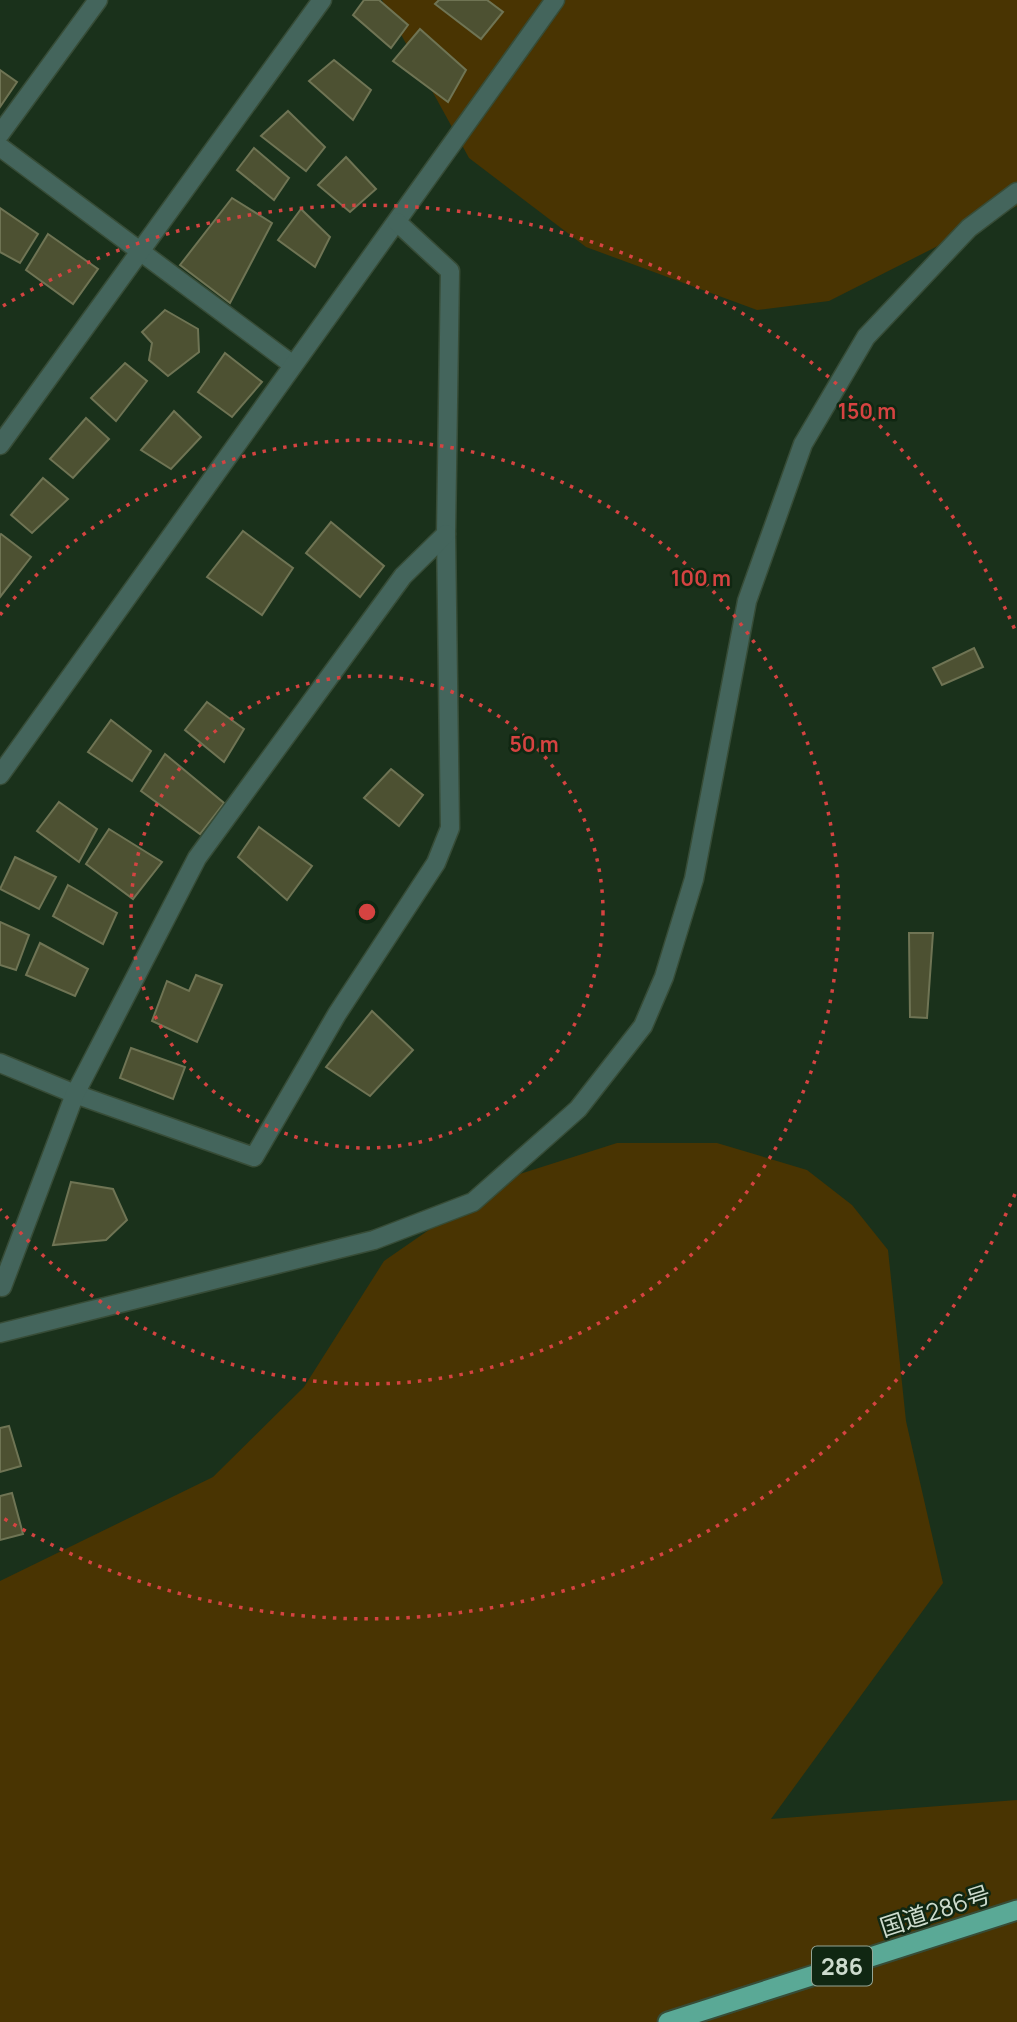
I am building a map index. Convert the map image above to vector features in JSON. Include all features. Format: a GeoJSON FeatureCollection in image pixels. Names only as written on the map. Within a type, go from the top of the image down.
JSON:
{"type":"FeatureCollection","features":[{"type":"Feature","properties":{"kind":"highway","name":"国道286号"},"geometry":{"type":"LineString","coordinates":[[668,2022],[1017,1910]]}},
{"type":"Feature","properties":{"kind":"street"},"geometry":{"type":"LineString","coordinates":[[0,134],[98,0]]}},
{"type":"Feature","properties":{"kind":"street"},"geometry":{"type":"LineString","coordinates":[[0,445],[322,0]]}},
{"type":"Feature","properties":{"kind":"street"},"geometry":{"type":"LineString","coordinates":[[0,775],[555,0]]}},
{"type":"Feature","properties":{"kind":"street"},"geometry":{"type":"LineString","coordinates":[[0,147],[293,365]]}},
{"type":"Feature","properties":{"kind":"street"},"geometry":{"type":"LineString","coordinates":[[0,1333],[374,1240],[473,1202],[578,1109],[643,1026],[664,977],[694,878],[747,601],[803,444],[866,337],[969,228],[1017,192]]}},
{"type":"Feature","properties":{"kind":"street"},"geometry":{"type":"LineString","coordinates":[[0,1063],[75,1094],[254,1157],[337,1014],[436,863],[450,828],[446,534],[450,271],[397,222]]}},
{"type":"Feature","properties":{"kind":"street"},"geometry":{"type":"LineString","coordinates":[[2,1287],[75,1094],[197,858],[403,576],[446,534]]}},
{"type":"Feature","properties":{"kind":"shaded area"},"geometry":{"type":"Polygon","coordinates":[[[382,0],[1017,0],[1017,206],[829,301],[757,310],[586,247],[469,158],[382,0]]]}},
{"type":"Feature","properties":{"kind":"shaded area"},"geometry":{"type":"Polygon","coordinates":[[[617,1143],[717,1143],[807,1170],[852,1205],[888,1250],[906,1421],[943,1583],[771,1819],[1017,1800],[1017,2022],[0,2022],[0,1581],[213,1477],[304,1387],[384,1261],[501,1180],[617,1143]]]}},
{"type":"Feature","properties":{"kind":"building"},"geometry":{"type":"Polygon","coordinates":[[[364,0],[379,0],[408,25],[391,48],[353,15],[364,0]]]}},
{"type":"Feature","properties":{"kind":"building"},"geometry":{"type":"Polygon","coordinates":[[[439,0],[487,0],[503,12],[481,39],[435,4],[439,0]]]}},
{"type":"Feature","properties":{"kind":"building"},"geometry":{"type":"Polygon","coordinates":[[[420,29],[466,70],[448,102],[393,61],[420,29]]]}},
{"type":"Feature","properties":{"kind":"building"},"geometry":{"type":"Polygon","coordinates":[[[334,60],[371,90],[353,120],[309,81],[334,60]]]}},
{"type":"Feature","properties":{"kind":"building"},"geometry":{"type":"Polygon","coordinates":[[[0,70],[17,82],[0,107],[0,70]]]}},
{"type":"Feature","properties":{"kind":"building"},"geometry":{"type":"Polygon","coordinates":[[[288,111],[325,147],[306,171],[261,136],[288,111]]]}},
{"type":"Feature","properties":{"kind":"building"},"geometry":{"type":"Polygon","coordinates":[[[254,148],[289,178],[274,200],[237,170],[254,148]]]}},
{"type":"Feature","properties":{"kind":"building"},"geometry":{"type":"Polygon","coordinates":[[[346,157],[376,189],[350,212],[318,185],[346,157]]]}},
{"type":"Feature","properties":{"kind":"building"},"geometry":{"type":"Polygon","coordinates":[[[232,198],[272,223],[230,303],[180,265],[232,198]]]}},
{"type":"Feature","properties":{"kind":"building"},"geometry":{"type":"Polygon","coordinates":[[[0,208],[38,234],[20,263],[0,252],[0,208]]]}},
{"type":"Feature","properties":{"kind":"building"},"geometry":{"type":"Polygon","coordinates":[[[301,209],[330,237],[315,267],[278,240],[301,209]]]}},
{"type":"Feature","properties":{"kind":"building"},"geometry":{"type":"Polygon","coordinates":[[[48,234],[98,269],[73,304],[26,270],[48,234]]]}},
{"type":"Feature","properties":{"kind":"building"},"geometry":{"type":"Polygon","coordinates":[[[165,310],[198,329],[199,352],[168,376],[149,360],[152,343],[142,332],[165,310]]]}},
{"type":"Feature","properties":{"kind":"building"},"geometry":{"type":"Polygon","coordinates":[[[225,353],[262,382],[232,417],[198,392],[225,353]]]}},
{"type":"Feature","properties":{"kind":"building"},"geometry":{"type":"Polygon","coordinates":[[[125,363],[147,381],[116,421],[91,398],[125,363]]]}},
{"type":"Feature","properties":{"kind":"building"},"geometry":{"type":"Polygon","coordinates":[[[174,411],[201,437],[171,469],[141,450],[174,411]]]}},
{"type":"Feature","properties":{"kind":"building"},"geometry":{"type":"Polygon","coordinates":[[[86,418],[109,439],[73,478],[50,459],[86,418]]]}},
{"type":"Feature","properties":{"kind":"building"},"geometry":{"type":"Polygon","coordinates":[[[43,478],[68,499],[32,533],[11,515],[43,478]]]}},
{"type":"Feature","properties":{"kind":"building"},"geometry":{"type":"Polygon","coordinates":[[[331,522],[384,566],[360,597],[306,553],[331,522]]]}},
{"type":"Feature","properties":{"kind":"building"},"geometry":{"type":"Polygon","coordinates":[[[243,531],[293,568],[262,615],[207,577],[243,531]]]}},
{"type":"Feature","properties":{"kind":"building"},"geometry":{"type":"Polygon","coordinates":[[[0,535],[31,557],[0,597],[0,535]]]}},
{"type":"Feature","properties":{"kind":"building"},"geometry":{"type":"Polygon","coordinates":[[[974,648],[983,667],[942,685],[933,668],[974,648]]]}},
{"type":"Feature","properties":{"kind":"building"},"geometry":{"type":"Polygon","coordinates":[[[207,702],[244,729],[224,762],[185,730],[207,702]]]}},
{"type":"Feature","properties":{"kind":"building"},"geometry":{"type":"Polygon","coordinates":[[[111,720],[151,751],[132,781],[88,752],[111,720]]]}},
{"type":"Feature","properties":{"kind":"building"},"geometry":{"type":"Polygon","coordinates":[[[165,754],[224,803],[200,834],[141,791],[165,754]]]}},
{"type":"Feature","properties":{"kind":"building"},"geometry":{"type":"Polygon","coordinates":[[[391,769],[423,795],[399,826],[364,798],[391,769]]]}},
{"type":"Feature","properties":{"kind":"building"},"geometry":{"type":"Polygon","coordinates":[[[59,802],[97,829],[79,862],[37,831],[59,802]]]}},
{"type":"Feature","properties":{"kind":"building"},"geometry":{"type":"Polygon","coordinates":[[[259,827],[312,866],[287,900],[238,857],[259,827]]]}},
{"type":"Feature","properties":{"kind":"building"},"geometry":{"type":"Polygon","coordinates":[[[109,829],[162,862],[133,899],[86,864],[109,829]]]}},
{"type":"Feature","properties":{"kind":"building"},"geometry":{"type":"Polygon","coordinates":[[[15,857],[56,877],[39,909],[0,889],[15,857]]]}},
{"type":"Feature","properties":{"kind":"building"},"geometry":{"type":"Polygon","coordinates":[[[68,885],[117,913],[103,944],[53,916],[68,885]]]}},
{"type":"Feature","properties":{"kind":"building"},"geometry":{"type":"Polygon","coordinates":[[[0,922],[29,935],[16,970],[0,965],[0,922]]]}},
{"type":"Feature","properties":{"kind":"building"},"geometry":{"type":"Polygon","coordinates":[[[909,933],[933,933],[927,1018],[910,1017],[909,933]]]}},
{"type":"Feature","properties":{"kind":"building"},"geometry":{"type":"Polygon","coordinates":[[[40,943],[88,969],[75,996],[26,975],[40,943]]]}},
{"type":"Feature","properties":{"kind":"building"},"geometry":{"type":"Polygon","coordinates":[[[196,975],[222,985],[197,1042],[152,1021],[167,981],[189,991],[196,975]]]}},
{"type":"Feature","properties":{"kind":"building"},"geometry":{"type":"Polygon","coordinates":[[[372,1011],[413,1050],[370,1096],[326,1067],[372,1011]]]}},
{"type":"Feature","properties":{"kind":"building"},"geometry":{"type":"Polygon","coordinates":[[[131,1048],[185,1067],[173,1099],[120,1078],[131,1048]]]}},
{"type":"Feature","properties":{"kind":"building"},"geometry":{"type":"Polygon","coordinates":[[[71,1182],[113,1189],[127,1220],[106,1240],[53,1245],[71,1182]]]}},
{"type":"Feature","properties":{"kind":"building"},"geometry":{"type":"Polygon","coordinates":[[[9,1426],[21,1466],[0,1472],[0,1428],[9,1426]]]}},
{"type":"Feature","properties":{"kind":"building"},"geometry":{"type":"Polygon","coordinates":[[[12,1493],[23,1534],[0,1540],[0,1496],[12,1493]]]}}]}
